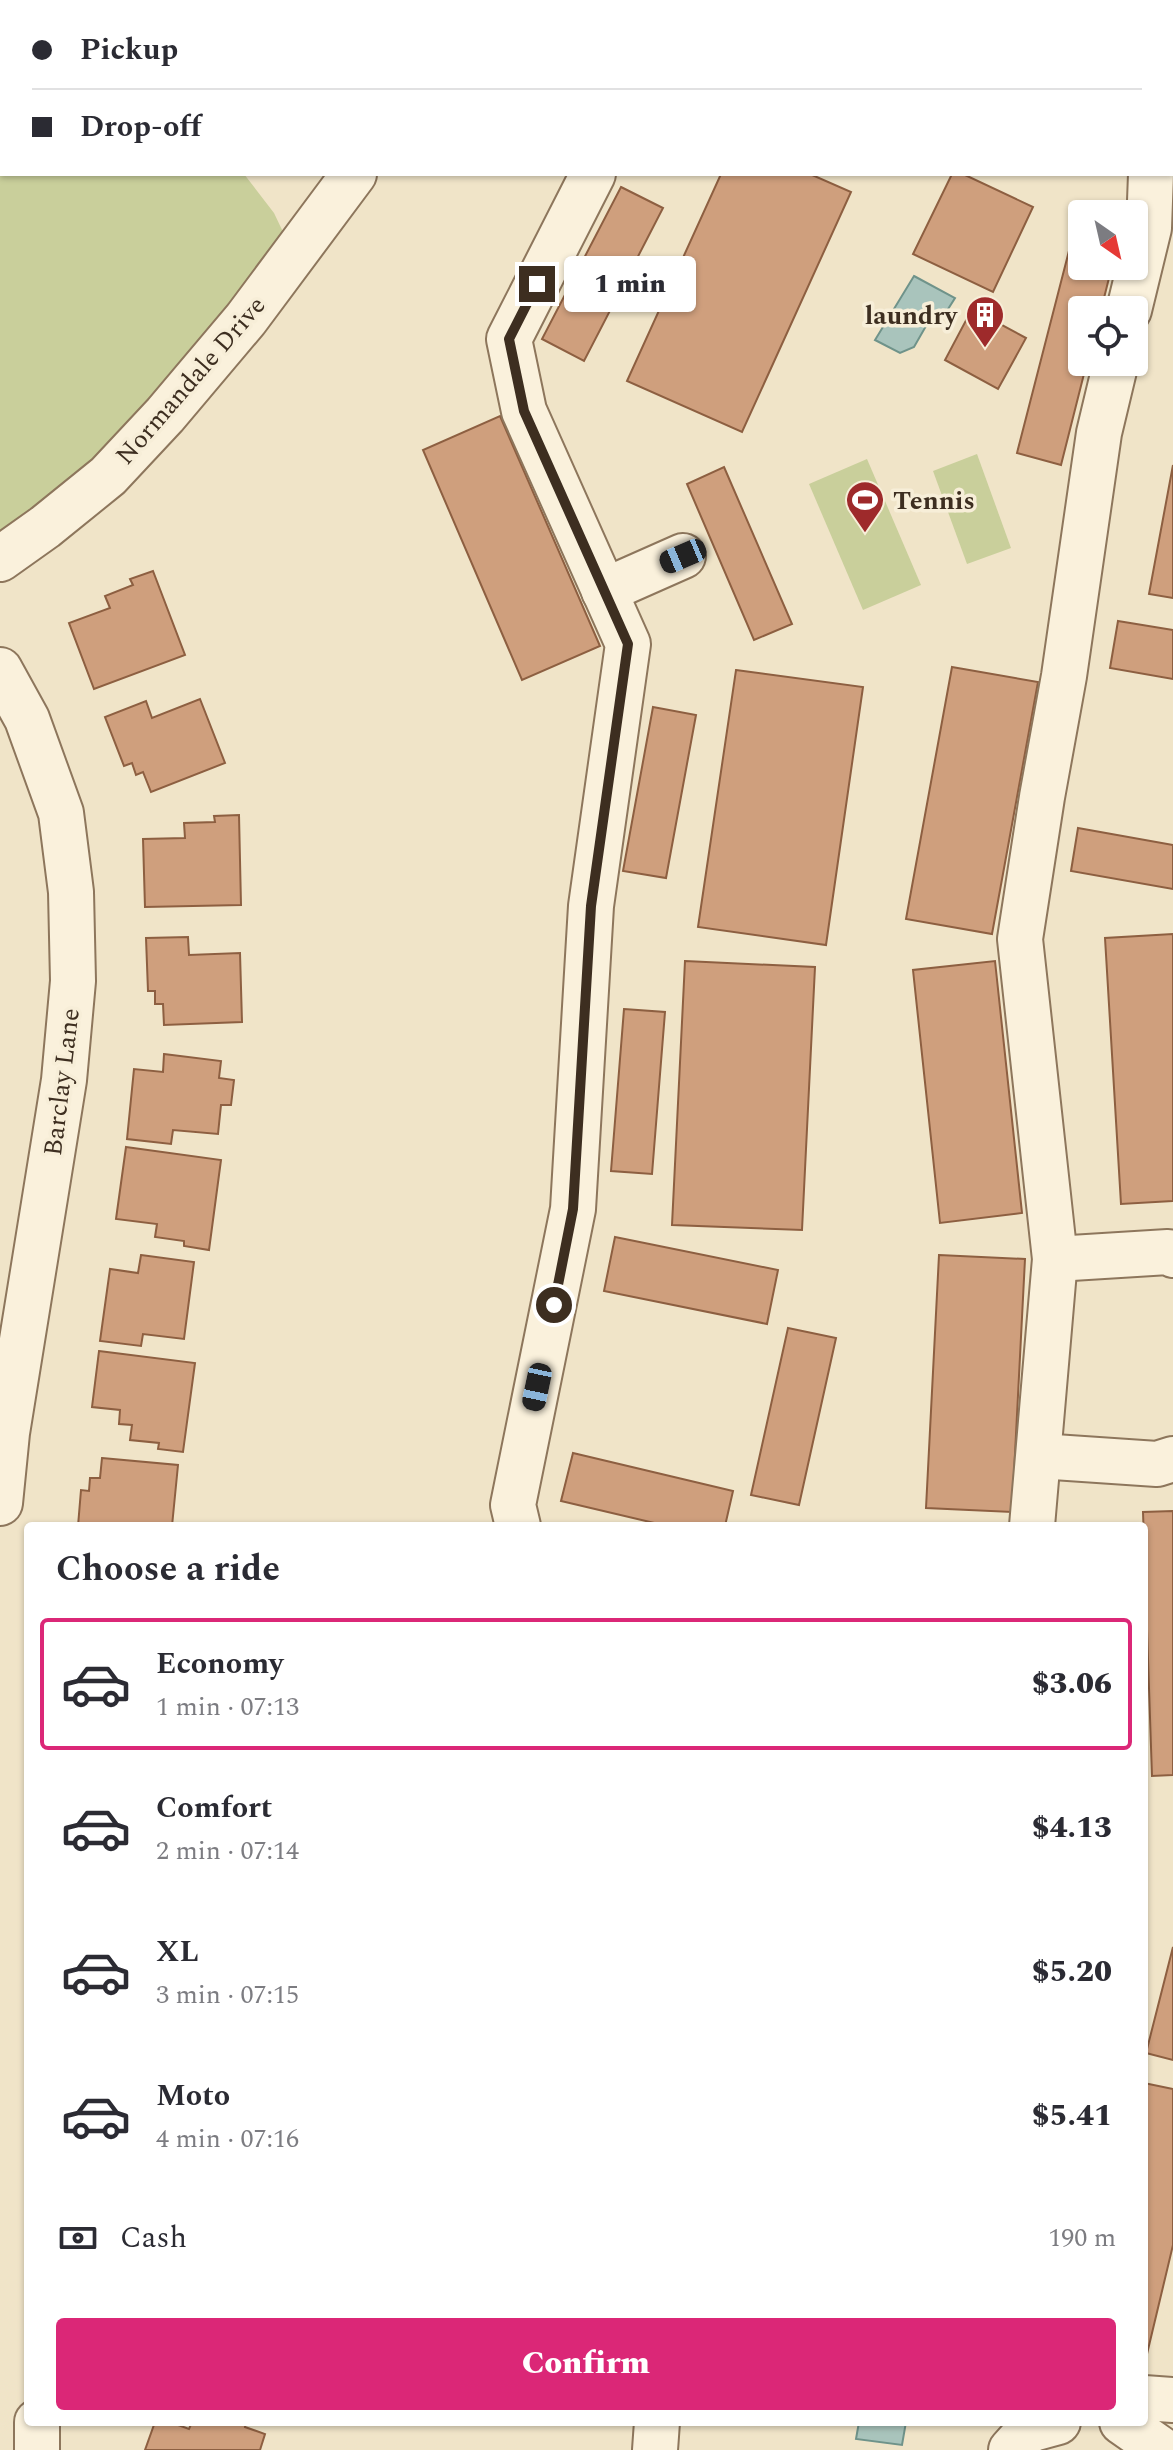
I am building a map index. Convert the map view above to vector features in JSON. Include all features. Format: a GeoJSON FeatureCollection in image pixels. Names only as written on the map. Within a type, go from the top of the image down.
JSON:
{"type":"FeatureCollection","features":[{"type":"Feature","properties":{"kind":"street","name":"Normandale Drive"},"geometry":{"type":"LineString","coordinates":[[0,559],[108,476],[165,415],[246,319],[353,176]]}},
{"type":"Feature","properties":{"kind":"street"},"geometry":{"type":"LineString","coordinates":[[517,1522],[513,1505],[573,1209],[591,906],[628,644],[524,411],[509,339],[592,176]]}},
{"type":"Feature","properties":{"kind":"street"},"geometry":{"type":"LineString","coordinates":[[1132,296],[1149,228],[1151,176]]}},
{"type":"Feature","properties":{"kind":"street"},"geometry":{"type":"LineString","coordinates":[[1032,1522],[1055,1259],[1020,939],[1064,676],[1099,433],[1113,376]]}},
{"type":"Feature","properties":{"kind":"street"},"geometry":{"type":"LineString","coordinates":[[604,591],[683,556]]}},
{"type":"Feature","properties":{"kind":"street","name":"Barclay Lane"},"geometry":{"type":"LineString","coordinates":[[0,670],[27,719],[61,813],[71,892],[73,981],[64,1080],[7,1433],[0,1503]]}},
{"type":"Feature","properties":{"kind":"street"},"geometry":{"type":"LineString","coordinates":[[1055,1259],[1168,1252],[1173,1255]]}},
{"type":"Feature","properties":{"kind":"street"},"geometry":{"type":"LineString","coordinates":[[1039,1456],[1157,1464],[1173,1459]]}},
{"type":"Feature","properties":{"kind":"street"},"geometry":{"type":"LineString","coordinates":[[1148,2398],[1173,2400]]}},
{"type":"Feature","properties":{"kind":"street"},"geometry":{"type":"LineString","coordinates":[[37,2426],[37,2450]]}},
{"type":"Feature","properties":{"kind":"street"},"geometry":{"type":"LineString","coordinates":[[655,2450],[657,2426]]}},
{"type":"Feature","properties":{"kind":"street"},"geometry":{"type":"LineString","coordinates":[[1128,2426],[1162,2450]]}},
{"type":"Feature","properties":{"kind":"green space"},"geometry":{"type":"Polygon","coordinates":[[[0,176],[246,176],[274,213],[294,255],[0,556],[0,176]]]}},
{"type":"Feature","properties":{"kind":"green space"},"geometry":{"type":"Polygon","coordinates":[[[977,454],[1011,548],[967,564],[933,471],[977,454]]]}},
{"type":"Feature","properties":{"kind":"green space","name":"Tennis"},"geometry":{"type":"Polygon","coordinates":[[[867,459],[921,585],[863,610],[809,484],[867,459]]]}},
{"type":"Feature","properties":{"kind":"water"},"geometry":{"type":"Polygon","coordinates":[[[914,276],[955,298],[943,317],[934,312],[914,347],[900,353],[875,340],[914,276]]]}},
{"type":"Feature","properties":{"kind":"water"},"geometry":{"type":"Polygon","coordinates":[[[858,2426],[905,2426],[902,2445],[856,2439],[858,2426]]]}},
{"type":"Feature","properties":{"kind":"building"},"geometry":{"type":"Polygon","coordinates":[[[720,176],[815,176],[851,192],[742,432],[627,381],[720,176]]]}},
{"type":"Feature","properties":{"kind":"building"},"geometry":{"type":"Polygon","coordinates":[[[951,176],[967,176],[1033,207],[993,292],[913,254],[951,176]]]}},
{"type":"Feature","properties":{"kind":"building"},"geometry":{"type":"Polygon","coordinates":[[[621,187],[663,208],[584,361],[542,339],[621,187]]]}},
{"type":"Feature","properties":{"kind":"building"},"geometry":{"type":"Polygon","coordinates":[[[1068,255],[1068,280],[1108,280],[1104,296],[1068,296],[1068,376],[1083,376],[1061,465],[1017,453],[1068,255]]]}},
{"type":"Feature","properties":{"kind":"building","name":"laundry"},"geometry":{"type":"Polygon","coordinates":[[[972,309],[1026,338],[998,389],[945,360],[972,309]]]}},
{"type":"Feature","properties":{"kind":"building"},"geometry":{"type":"Polygon","coordinates":[[[500,416],[600,646],[522,680],[423,450],[500,416]]]}},
{"type":"Feature","properties":{"kind":"building"},"geometry":{"type":"Polygon","coordinates":[[[1173,465],[1173,598],[1149,594],[1173,465]]]}},
{"type":"Feature","properties":{"kind":"building"},"geometry":{"type":"Polygon","coordinates":[[[724,467],[792,624],[754,640],[687,484],[724,467]]]}},
{"type":"Feature","properties":{"kind":"building"},"geometry":{"type":"Polygon","coordinates":[[[153,571],[185,655],[94,689],[69,623],[110,608],[105,596],[133,585],[130,579],[153,571]]]}},
{"type":"Feature","properties":{"kind":"building"},"geometry":{"type":"Polygon","coordinates":[[[1118,621],[1173,630],[1173,679],[1110,668],[1118,621]]]}},
{"type":"Feature","properties":{"kind":"building"},"geometry":{"type":"Polygon","coordinates":[[[952,667],[1038,682],[992,934],[906,919],[952,667]]]}},
{"type":"Feature","properties":{"kind":"building"},"geometry":{"type":"Polygon","coordinates":[[[736,670],[863,687],[826,945],[698,927],[736,670]]]}},
{"type":"Feature","properties":{"kind":"building"},"geometry":{"type":"Polygon","coordinates":[[[200,699],[225,763],[151,792],[143,772],[136,775],[132,763],[124,766],[105,717],[146,701],[152,718],[200,699]]]}},
{"type":"Feature","properties":{"kind":"building"},"geometry":{"type":"Polygon","coordinates":[[[653,707],[696,715],[666,878],[623,871],[653,707]]]}},
{"type":"Feature","properties":{"kind":"building"},"geometry":{"type":"Polygon","coordinates":[[[239,815],[241,905],[145,907],[143,839],[185,838],[184,823],[215,822],[214,816],[239,815]]]}},
{"type":"Feature","properties":{"kind":"building"},"geometry":{"type":"Polygon","coordinates":[[[1078,828],[1173,845],[1173,889],[1071,871],[1078,828]]]}},
{"type":"Feature","properties":{"kind":"building"},"geometry":{"type":"Polygon","coordinates":[[[1173,934],[1173,1201],[1121,1204],[1105,938],[1173,934]]]}},
{"type":"Feature","properties":{"kind":"building"},"geometry":{"type":"Polygon","coordinates":[[[188,937],[189,955],[240,953],[242,1022],[164,1025],[163,1004],[155,1004],[155,991],[148,991],[146,938],[188,937]]]}},
{"type":"Feature","properties":{"kind":"building"},"geometry":{"type":"Polygon","coordinates":[[[685,961],[815,967],[802,1230],[672,1225],[685,961]]]}},
{"type":"Feature","properties":{"kind":"building"},"geometry":{"type":"Polygon","coordinates":[[[995,961],[1022,1213],[940,1223],[913,970],[995,961]]]}},
{"type":"Feature","properties":{"kind":"building"},"geometry":{"type":"Polygon","coordinates":[[[624,1009],[665,1012],[652,1174],[611,1171],[624,1009]]]}},
{"type":"Feature","properties":{"kind":"building"},"geometry":{"type":"Polygon","coordinates":[[[164,1054],[221,1061],[219,1078],[234,1080],[231,1105],[221,1105],[218,1134],[173,1130],[171,1144],[127,1139],[134,1069],[163,1072],[164,1054]]]}},
{"type":"Feature","properties":{"kind":"building"},"geometry":{"type":"Polygon","coordinates":[[[126,1147],[221,1160],[209,1250],[184,1246],[184,1241],[155,1237],[157,1224],[116,1219],[126,1147]]]}},
{"type":"Feature","properties":{"kind":"building"},"geometry":{"type":"Polygon","coordinates":[[[615,1237],[778,1270],[767,1324],[604,1291],[615,1237]]]}},
{"type":"Feature","properties":{"kind":"building"},"geometry":{"type":"Polygon","coordinates":[[[141,1255],[194,1262],[184,1339],[143,1334],[141,1346],[100,1341],[110,1269],[138,1273],[141,1255]]]}},
{"type":"Feature","properties":{"kind":"building"},"geometry":{"type":"Polygon","coordinates":[[[939,1255],[1025,1259],[1012,1512],[926,1508],[939,1255]]]}},
{"type":"Feature","properties":{"kind":"building"},"geometry":{"type":"Polygon","coordinates":[[[788,1328],[836,1338],[799,1505],[751,1495],[788,1328]]]}},
{"type":"Feature","properties":{"kind":"building"},"geometry":{"type":"Polygon","coordinates":[[[99,1351],[195,1363],[183,1452],[158,1449],[159,1443],[130,1440],[132,1425],[119,1424],[120,1410],[92,1407],[99,1351]]]}},
{"type":"Feature","properties":{"kind":"building"},"geometry":{"type":"Polygon","coordinates":[[[573,1453],[733,1491],[726,1522],[650,1522],[561,1501],[573,1453]]]}},
{"type":"Feature","properties":{"kind":"building"},"geometry":{"type":"Polygon","coordinates":[[[102,1458],[178,1465],[172,1522],[78,1522],[81,1490],[89,1491],[90,1478],[100,1478],[102,1458]]]}},
{"type":"Feature","properties":{"kind":"building"},"geometry":{"type":"Polygon","coordinates":[[[1173,1511],[1173,1775],[1152,1776],[1148,1522],[1143,1522],[1143,1512],[1173,1511]]]}},
{"type":"Feature","properties":{"kind":"building"},"geometry":{"type":"Polygon","coordinates":[[[1173,1947],[1173,2060],[1148,2054],[1173,1947]]]}},
{"type":"Feature","properties":{"kind":"building"},"geometry":{"type":"Polygon","coordinates":[[[1148,2084],[1173,2089],[1173,2245],[1148,2350],[1148,2084]]]}},
{"type":"Feature","properties":{"kind":"building"},"geometry":{"type":"Polygon","coordinates":[[[154,2426],[189,2429],[190,2426],[245,2426],[265,2434],[260,2450],[145,2450],[154,2426]]]}},
{"type":"Feature","properties":{"kind":"place","name":"laundry"},"geometry":{"type":"Point","coordinates":[985,349]}},
{"type":"Feature","properties":{"kind":"place","name":"Tennis"},"geometry":{"type":"Point","coordinates":[865,534]}},
{"type":"Feature","properties":{"kind":"route"},"geometry":{"type":"LineString","coordinates":[[537,284],[509,339],[524,411],[628,644],[591,906],[573,1209],[554,1305]]}}]}
